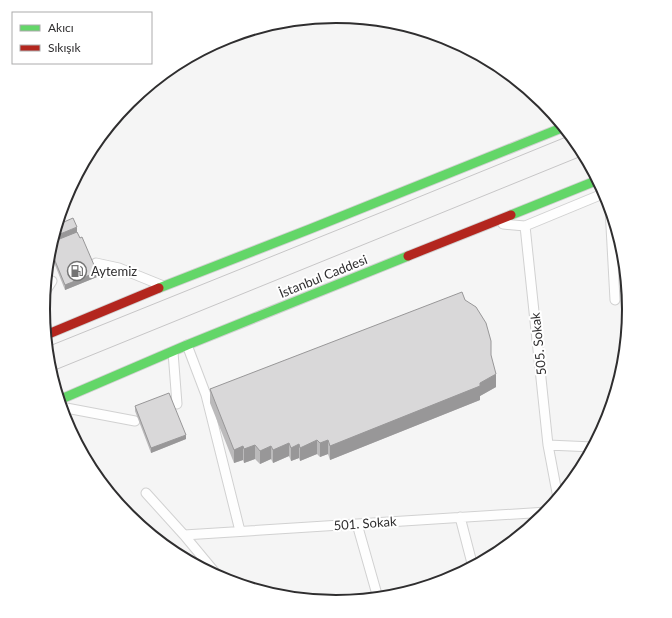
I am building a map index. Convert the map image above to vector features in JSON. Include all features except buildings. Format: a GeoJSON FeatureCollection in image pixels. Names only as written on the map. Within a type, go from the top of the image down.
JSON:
{"type":"FeatureCollection","features":[{"type":"Feature","properties":{"kind":"highway"},"geometry":{"type":"LineString","coordinates":[[51,333],[164,286],[558,129]]}},
{"type":"Feature","properties":{"kind":"highway","name":"İstanbul Caddesi"},"geometry":{"type":"LineString","coordinates":[[64,398],[187,345],[593,182]]}},
{"type":"Feature","properties":{"kind":"lane"},"geometry":{"type":"LineString","coordinates":[[488,223],[525,226],[598,196]]}},
{"type":"Feature","properties":{"kind":"lane","name":"505. Sokak"},"geometry":{"type":"LineString","coordinates":[[525,226],[548,445],[557,491]]}},
{"type":"Feature","properties":{"kind":"lane"},"geometry":{"type":"LineString","coordinates":[[611,233],[615,300]]}},
{"type":"Feature","properties":{"kind":"lane"},"geometry":{"type":"LineString","coordinates":[[96,263],[119,268],[164,286]]}},
{"type":"Feature","properties":{"kind":"lane"},"geometry":{"type":"LineString","coordinates":[[187,345],[206,395],[240,531]]}},
{"type":"Feature","properties":{"kind":"lane"},"geometry":{"type":"LineString","coordinates":[[173,351],[177,404]]}},
{"type":"Feature","properties":{"kind":"lane"},"geometry":{"type":"LineString","coordinates":[[68,408],[135,421]]}},
{"type":"Feature","properties":{"kind":"lane"},"geometry":{"type":"LineString","coordinates":[[548,445],[587,446]]}},
{"type":"Feature","properties":{"kind":"lane"},"geometry":{"type":"LineString","coordinates":[[146,493],[209,566]]}},
{"type":"Feature","properties":{"kind":"lane","name":"501. Sokak"},"geometry":{"type":"LineString","coordinates":[[184,535],[536,513]]}},
{"type":"Feature","properties":{"kind":"lane"},"geometry":{"type":"LineString","coordinates":[[460,517],[471,561]]}},
{"type":"Feature","properties":{"kind":"lane"},"geometry":{"type":"LineString","coordinates":[[357,524],[376,592]]}},
{"type":"Feature","properties":{"kind":"tram line"},"geometry":{"type":"LineString","coordinates":[[52,345],[565,138]]}},
{"type":"Feature","properties":{"kind":"tram line"},"geometry":{"type":"LineString","coordinates":[[56,369],[579,157]]}},
{"type":"Feature","properties":{"kind":"traffic: fast"},"geometry":{"type":"LineString","coordinates":[[159,288],[558,129]]}},
{"type":"Feature","properties":{"kind":"traffic: fast"},"geometry":{"type":"LineString","coordinates":[[511,215],[593,182]]}},
{"type":"Feature","properties":{"kind":"traffic: fast"},"geometry":{"type":"LineString","coordinates":[[64,398],[187,345],[408,256]]}},
{"type":"Feature","properties":{"kind":"traffic: jam"},"geometry":{"type":"LineString","coordinates":[[408,256],[511,215]]}},
{"type":"Feature","properties":{"kind":"traffic: jam"},"geometry":{"type":"LineString","coordinates":[[51,333],[159,288]]}},
{"type":"Feature","properties":{"kind":"place","name":"Aytemiz"},"geometry":{"type":"Point","coordinates":[77,271]}}]}
